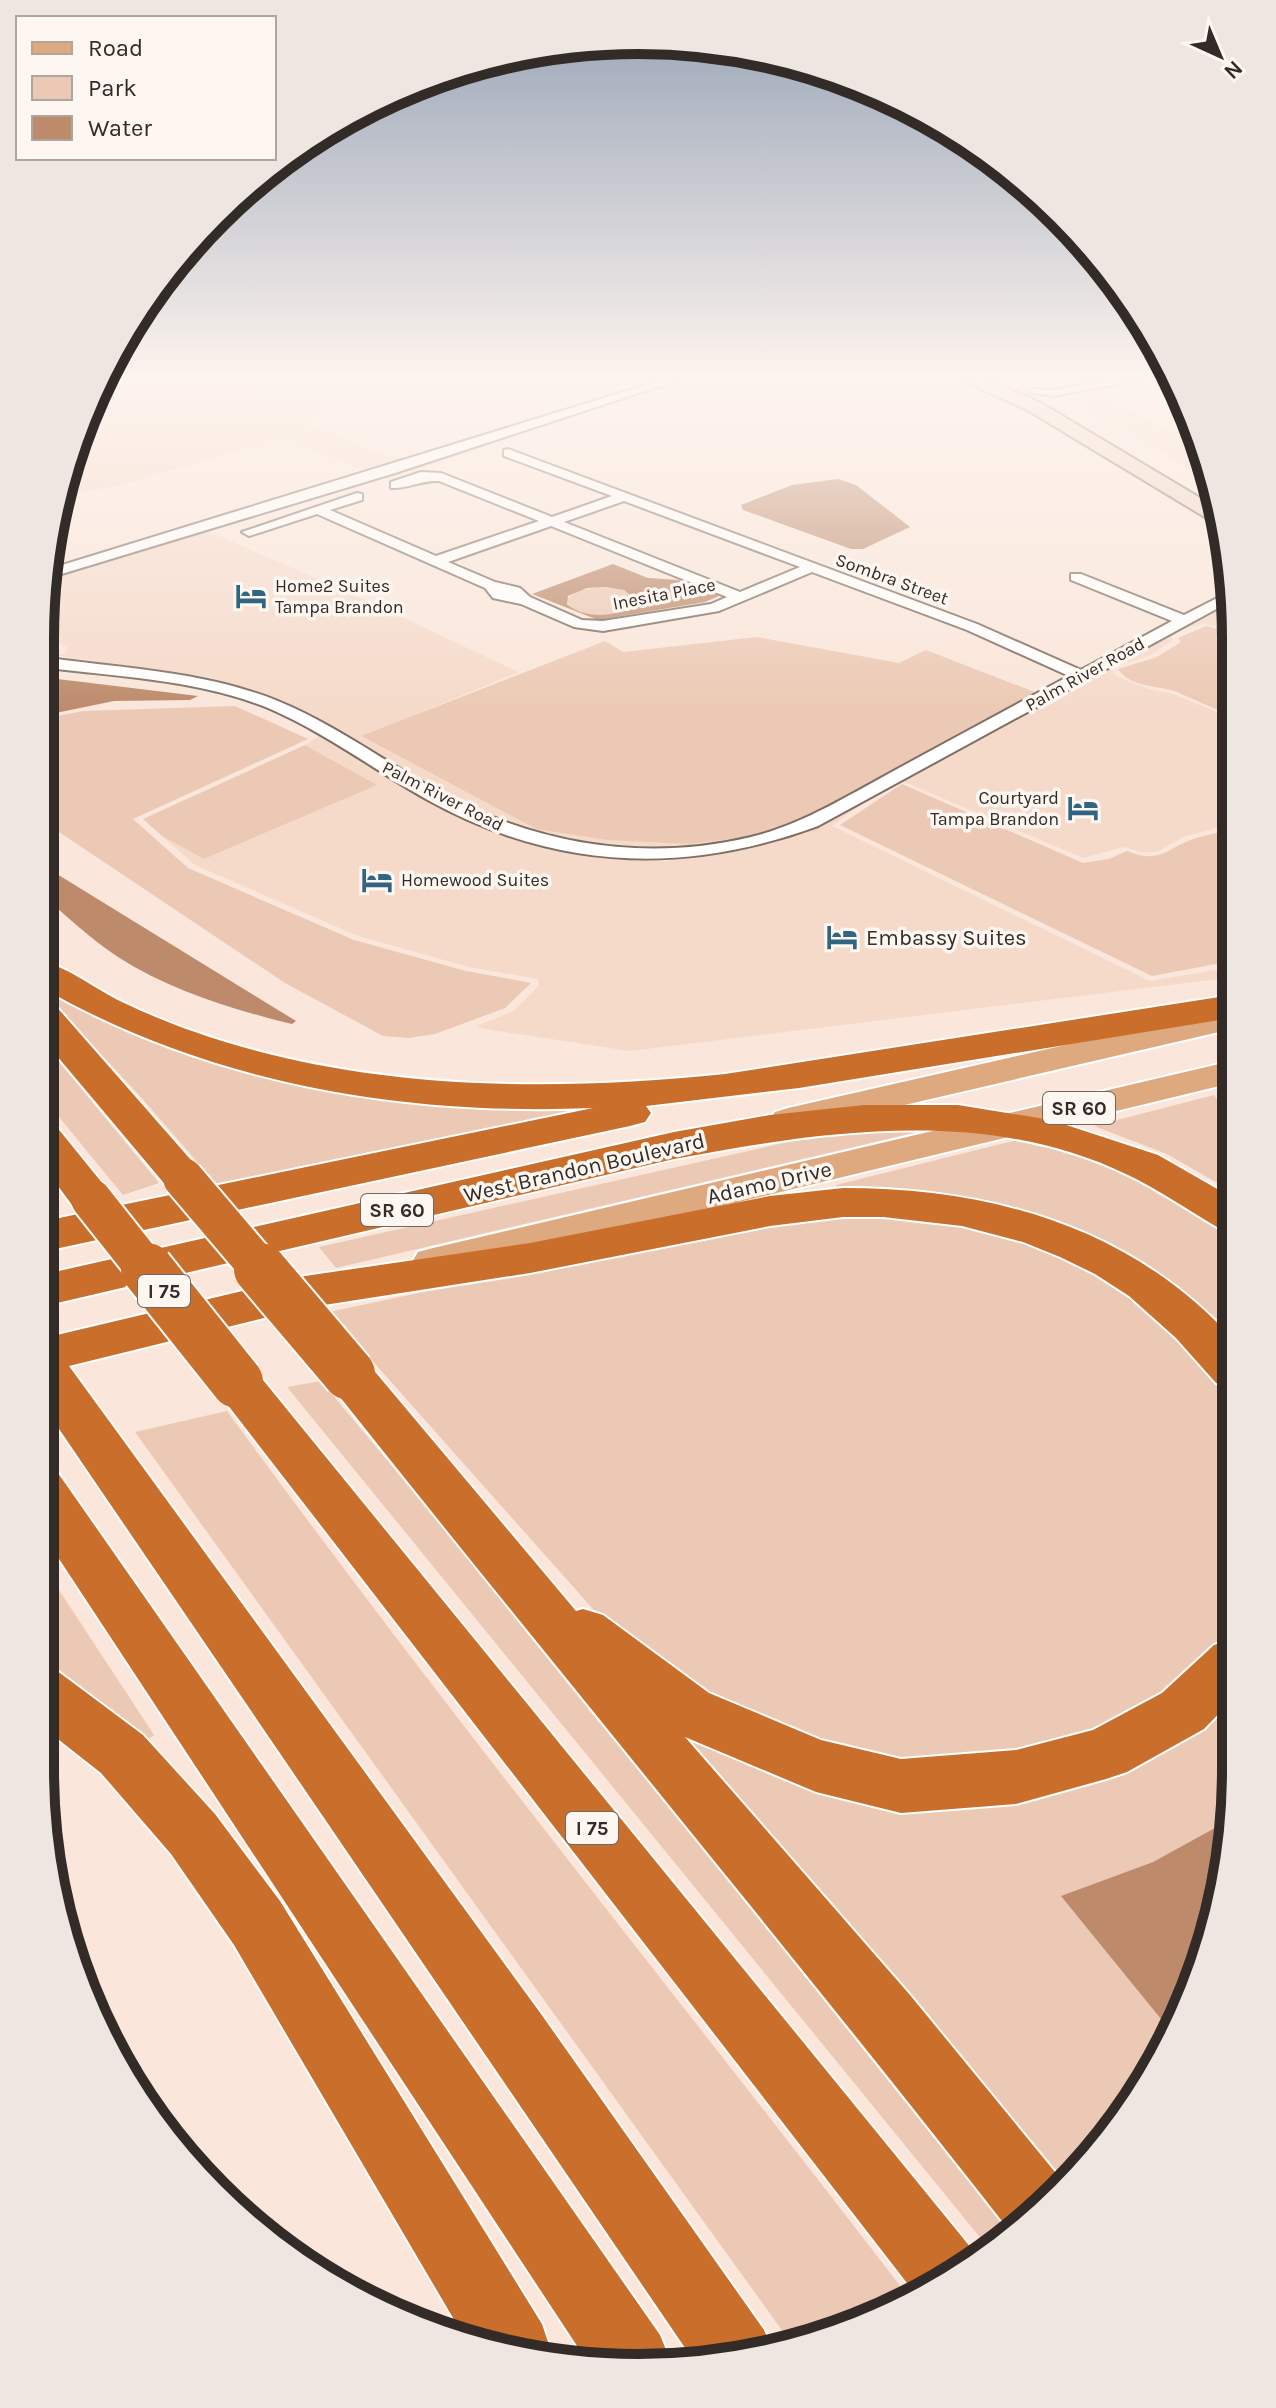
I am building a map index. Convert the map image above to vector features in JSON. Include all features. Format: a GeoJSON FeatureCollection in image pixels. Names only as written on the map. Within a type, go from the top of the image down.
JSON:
{"type":"FeatureCollection","features":[{"type":"Feature","properties":{"kind":"highway"},"geometry":{"type":"LineString","coordinates":[[54,980],[123,1017],[185,1042],[301,1071],[411,1089],[527,1095],[651,1093],[824,1072],[1222,1009]]}},
{"type":"Feature","properties":{"kind":"highway"},"geometry":{"type":"LineString","coordinates":[[54,1028],[349,1374],[520,1584],[886,2019],[1032,2201]]}},
{"type":"Feature","properties":{"kind":"highway"},"geometry":{"type":"LineString","coordinates":[[54,1234],[824,1072]]}},
{"type":"Feature","properties":{"kind":"highway","name":"West Brandon Boulevard"},"geometry":{"type":"LineString","coordinates":[[54,1288],[753,1128],[914,1116],[1013,1124],[1082,1140],[1123,1154],[1185,1186],[1222,1210]]}},
{"type":"Feature","properties":{"kind":"highway","name":"I 75"},"geometry":{"type":"LineString","coordinates":[[54,1152],[942,2268]]}},
{"type":"Feature","properties":{"kind":"highway"},"geometry":{"type":"LineString","coordinates":[[304,1292],[531,1258],[804,1206],[870,1202],[953,1209],[1023,1227],[1112,1264],[1146,1287],[1204,1335],[1222,1357]]}},
{"type":"Feature","properties":{"kind":"highway","name":"SR 60"},"geometry":{"type":"LineString","coordinates":[[54,1353],[304,1292]]}},
{"type":"Feature","properties":{"kind":"highway"},"geometry":{"type":"LineString","coordinates":[[54,1383],[517,2038],[730,2347]]}},
{"type":"Feature","properties":{"kind":"highway"},"geometry":{"type":"LineString","coordinates":[[54,1508],[627,2354]]}},
{"type":"Feature","properties":{"kind":"highway"},"geometry":{"type":"LineString","coordinates":[[520,1584],[688,1711],[816,1765],[901,1786],[1016,1777],[1106,1753],[1183,1711],[1222,1674]]}},
{"type":"Feature","properties":{"kind":"highway"},"geometry":{"type":"LineString","coordinates":[[54,1702],[122,1754],[193,1834],[257,1923],[508,2339]]}},
{"type":"Feature","properties":{"kind":"main road","name":"SR 60"},"geometry":{"type":"LineString","coordinates":[[753,1128],[1222,1020]]}},
{"type":"Feature","properties":{"kind":"main road","name":"Adamo Drive"},"geometry":{"type":"LineString","coordinates":[[304,1292],[1222,1074]]}},
{"type":"Feature","properties":{"kind":"street"},"geometry":{"type":"LineString","coordinates":[[58,571],[330,488]]}},
{"type":"Feature","properties":{"kind":"street"},"geometry":{"type":"LineString","coordinates":[[249,532],[384,488]]}},
{"type":"Feature","properties":{"kind":"street"},"geometry":{"type":"LineString","coordinates":[[470,488],[740,597]]}},
{"type":"Feature","properties":{"kind":"street","name":"Sombra Street"},"geometry":{"type":"LineString","coordinates":[[600,488],[972,627],[1081,676]]}},
{"type":"Feature","properties":{"kind":"street"},"geometry":{"type":"LineString","coordinates":[[1169,488],[1208,511]]}},
{"type":"Feature","properties":{"kind":"street"},"geometry":{"type":"LineString","coordinates":[[436,561],[623,497]]}},
{"type":"Feature","properties":{"kind":"street","name":"Inesita Place"},"geometry":{"type":"LineString","coordinates":[[318,510],[490,585],[515,591],[525,600],[590,626],[714,608],[810,568]]}},
{"type":"Feature","properties":{"kind":"street"},"geometry":{"type":"LineString","coordinates":[[1076,577],[1184,620]]}},
{"type":"Feature","properties":{"kind":"street","name":"Palm River Road"},"geometry":{"type":"LineString","coordinates":[[54,664],[177,681],[273,705],[481,820],[535,841],[592,851],[663,856],[746,844],[812,822],[1221,600]]}},
{"type":"Feature","properties":{"kind":"shaded area"},"geometry":{"type":"Polygon","coordinates":[[[74,488],[104,488],[73,493],[74,488]]]}},
{"type":"Feature","properties":{"kind":"shaded area"},"geometry":{"type":"Polygon","coordinates":[[[204,529],[518,672],[362,737],[536,829],[689,844],[748,837],[661,851],[593,847],[539,836],[487,817],[308,717],[210,677],[54,655],[64,654],[68,648],[54,640],[58,574],[204,529]]]}},
{"type":"Feature","properties":{"kind":"shaded area"},"geometry":{"type":"Polygon","coordinates":[[[1221,606],[1222,627],[1204,624],[1183,629],[1151,655],[1111,668],[1116,676],[1149,689],[1171,693],[1222,714],[1222,826],[1183,837],[1157,852],[1123,847],[1083,858],[902,781],[1221,606]]]}},
{"type":"Feature","properties":{"kind":"shaded area"},"geometry":{"type":"Polygon","coordinates":[[[319,736],[475,824],[530,844],[592,856],[667,861],[750,849],[818,826],[867,800],[832,826],[1150,981],[1215,970],[1222,978],[630,1051],[485,1029],[477,1026],[514,1011],[539,985],[538,979],[469,967],[358,936],[195,865],[162,836],[204,859],[376,785],[305,745],[319,736]]]}},
{"type":"Feature","properties":{"kind":"green space"},"geometry":{"type":"Polygon","coordinates":[[[606,587],[624,590],[636,600],[622,611],[590,615],[572,607],[566,600],[579,590],[606,587]]]}},
{"type":"Feature","properties":{"kind":"green space"},"geometry":{"type":"Polygon","coordinates":[[[1206,626],[1222,630],[1222,711],[1177,692],[1137,683],[1118,669],[1157,657],[1181,642],[1178,638],[1206,626]]]}},
{"type":"Feature","properties":{"kind":"green space"},"geometry":{"type":"Polygon","coordinates":[[[757,637],[899,663],[926,650],[1037,693],[805,819],[748,837],[689,844],[607,840],[536,829],[361,736],[605,641],[623,652],[757,637]]]}},
{"type":"Feature","properties":{"kind":"green space"},"geometry":{"type":"Polygon","coordinates":[[[235,706],[308,739],[133,819],[188,868],[354,940],[466,971],[531,983],[505,1008],[435,1034],[409,1038],[383,1036],[285,983],[54,829],[54,717],[84,711],[235,706]]]}},
{"type":"Feature","properties":{"kind":"green space"},"geometry":{"type":"Polygon","coordinates":[[[305,745],[377,785],[204,859],[162,836],[143,819],[305,745]]]}},
{"type":"Feature","properties":{"kind":"green space"},"geometry":{"type":"Polygon","coordinates":[[[902,784],[1083,863],[1109,859],[1127,851],[1146,856],[1159,855],[1188,841],[1222,831],[1222,963],[1152,976],[840,825],[902,784]]]}},
{"type":"Feature","properties":{"kind":"green space"},"geometry":{"type":"Polygon","coordinates":[[[54,992],[114,1025],[195,1055],[603,1108],[221,1189],[54,1004],[54,992]]]}},
{"type":"Feature","properties":{"kind":"green space"},"geometry":{"type":"Polygon","coordinates":[[[54,1056],[159,1183],[123,1195],[54,1111],[54,1056]]]}},
{"type":"Feature","properties":{"kind":"green space"},"geometry":{"type":"Polygon","coordinates":[[[1214,1095],[1222,1107],[1222,1186],[1167,1154],[1094,1126],[1214,1095]]]}},
{"type":"Feature","properties":{"kind":"green space"},"geometry":{"type":"Polygon","coordinates":[[[888,1130],[922,1131],[336,1268],[319,1247],[797,1140],[888,1130]]]}},
{"type":"Feature","properties":{"kind":"green space"},"geometry":{"type":"Polygon","coordinates":[[[1017,1140],[1070,1150],[1100,1161],[1189,1207],[1222,1231],[1222,1341],[1200,1318],[1112,1257],[837,1198],[836,1185],[1017,1140]]]}},
{"type":"Feature","properties":{"kind":"green space"},"geometry":{"type":"Polygon","coordinates":[[[861,1208],[991,1225],[1098,1267],[1222,1376],[1222,1659],[1218,1664],[1075,1749],[876,1762],[730,1710],[654,1661],[593,1609],[329,1312],[744,1224],[861,1208]]]}},
{"type":"Feature","properties":{"kind":"green space"},"geometry":{"type":"Polygon","coordinates":[[[321,1381],[876,2046],[1010,2220],[983,2241],[287,1387],[321,1381]]]}},
{"type":"Feature","properties":{"kind":"green space"},"geometry":{"type":"Polygon","coordinates":[[[227,1411],[480,1747],[903,2290],[861,2310],[785,2335],[135,1432],[227,1411]]]}},
{"type":"Feature","properties":{"kind":"green space"},"geometry":{"type":"Polygon","coordinates":[[[54,1582],[154,1735],[142,1744],[89,1697],[54,1674],[54,1582]]]}},
{"type":"Feature","properties":{"kind":"green space"},"geometry":{"type":"Polygon","coordinates":[[[653,1701],[919,1799],[1221,1703],[1219,1826],[1153,1862],[1062,1896],[1164,2023],[1124,2094],[1101,2126],[1052,2182],[653,1701]]]}},
{"type":"Feature","properties":{"kind":"water"},"geometry":{"type":"Polygon","coordinates":[[[783,488],[860,488],[910,527],[863,549],[851,549],[743,510],[741,505],[783,488]]]}},
{"type":"Feature","properties":{"kind":"water"},"geometry":{"type":"Polygon","coordinates":[[[613,564],[648,578],[679,580],[719,596],[705,602],[598,620],[532,594],[613,564]],[[587,588],[568,596],[567,604],[591,614],[619,612],[628,609],[636,600],[624,590],[587,588]]]}},
{"type":"Feature","properties":{"kind":"water"},"geometry":{"type":"Polygon","coordinates":[[[54,679],[198,696],[190,700],[114,701],[54,713],[54,679]]]}},
{"type":"Feature","properties":{"kind":"water"},"geometry":{"type":"Polygon","coordinates":[[[54,872],[296,1021],[292,1024],[202,998],[138,969],[88,935],[54,905],[54,872]]]}},
{"type":"Feature","properties":{"kind":"water"},"geometry":{"type":"Polygon","coordinates":[[[1219,1826],[1202,1921],[1191,1958],[1164,2023],[1061,1896],[1153,1862],[1219,1826]]]}},
{"type":"Feature","properties":{"kind":"place","name":"Home2 Suites Tampa Brandon"},"geometry":{"type":"Point","coordinates":[251,596]}},
{"type":"Feature","properties":{"kind":"place","name":"Courtyard Tampa Brandon"},"geometry":{"type":"Point","coordinates":[1083,808]}},
{"type":"Feature","properties":{"kind":"place","name":"Homewood Suites"},"geometry":{"type":"Point","coordinates":[377,880]}},
{"type":"Feature","properties":{"kind":"place","name":"Embassy Suites"},"geometry":{"type":"Point","coordinates":[842,937]}}]}
